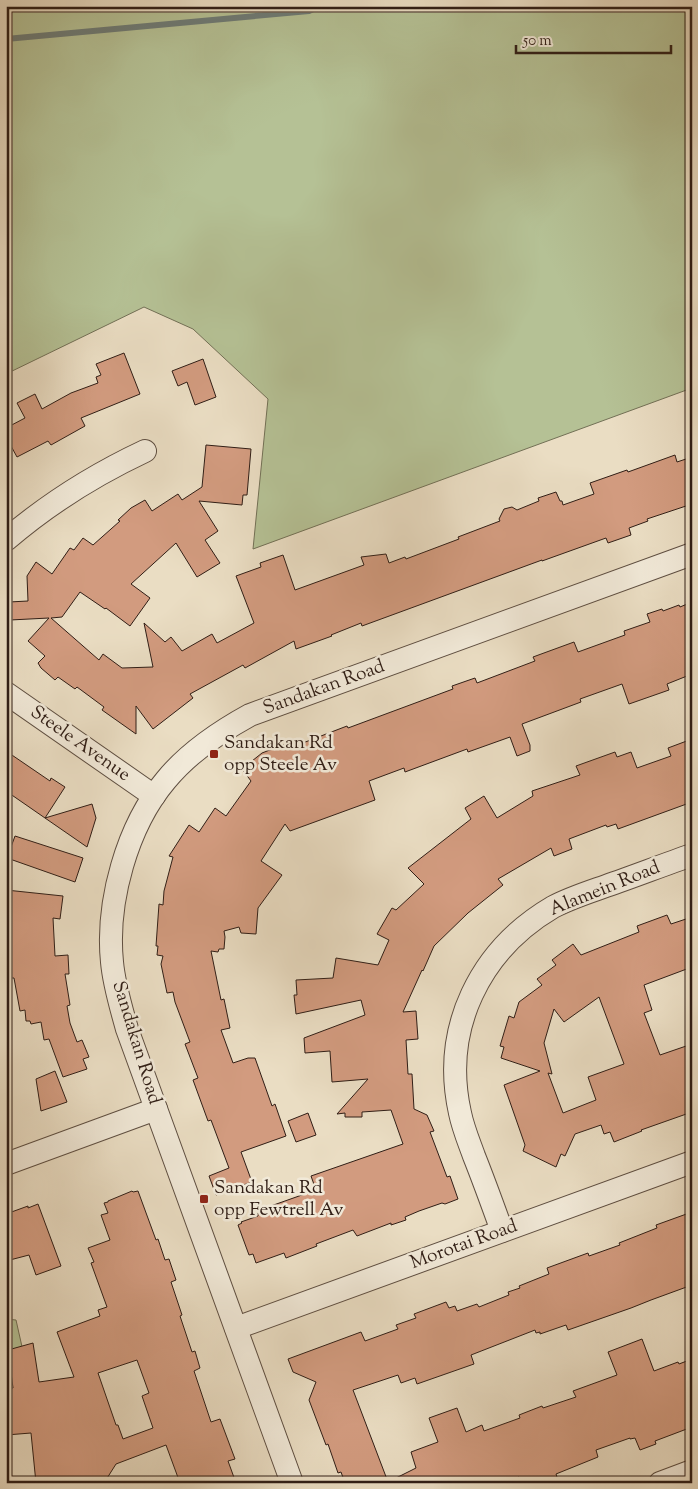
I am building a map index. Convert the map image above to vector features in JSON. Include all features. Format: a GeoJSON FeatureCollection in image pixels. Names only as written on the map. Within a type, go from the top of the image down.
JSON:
{"type":"FeatureCollection","features":[{"type":"Feature","properties":{"kind":"street"},"geometry":{"type":"LineString","coordinates":[[6,540],[32,518],[83,483],[145,451]]}},
{"type":"Feature","properties":{"kind":"street","name":"Sandakan Road"},"geometry":{"type":"LineString","coordinates":[[292,1483],[156,1109],[118,995],[112,963],[111,933],[120,874],[129,846],[154,796],[180,764],[227,728],[250,715],[692,554]]}},
{"type":"Feature","properties":{"kind":"street","name":"Steele Avenue"},"geometry":{"type":"LineString","coordinates":[[6,693],[154,796]]}},
{"type":"Feature","properties":{"kind":"street","name":"Alamein Road"},"geometry":{"type":"LineString","coordinates":[[502,1231],[460,1114],[456,1085],[456,1054],[460,1028],[470,997],[486,968],[508,941],[539,916],[555,906],[581,895],[692,855]]}},
{"type":"Feature","properties":{"kind":"street"},"geometry":{"type":"LineString","coordinates":[[6,1164],[156,1109]]}},
{"type":"Feature","properties":{"kind":"street","name":"Morotai Road"},"geometry":{"type":"LineString","coordinates":[[236,1328],[692,1162]]}},
{"type":"Feature","properties":{"kind":"street"},"geometry":{"type":"LineString","coordinates":[[660,1483],[692,1471]]}},
{"type":"Feature","properties":{"kind":"green space"},"geometry":{"type":"Polygon","coordinates":[[[6,6],[692,6],[692,388],[253,549],[268,399],[193,329],[144,307],[6,374],[6,6]]]}},
{"type":"Feature","properties":{"kind":"green space"},"geometry":{"type":"Polygon","coordinates":[[[6,1319],[16,1320],[25,1360],[6,1366],[6,1319]]]}},
{"type":"Feature","properties":{"kind":"building"},"geometry":{"type":"Polygon","coordinates":[[[124,353],[140,394],[81,418],[85,426],[51,445],[48,441],[17,457],[11,446],[6,448],[6,428],[25,418],[17,403],[35,394],[42,409],[71,393],[98,383],[96,377],[101,375],[96,364],[124,353]]]}},
{"type":"Feature","properties":{"kind":"building"},"geometry":{"type":"Polygon","coordinates":[[[203,359],[216,397],[195,405],[187,382],[178,386],[172,371],[203,359]]]}},
{"type":"Feature","properties":{"kind":"building"},"geometry":{"type":"Polygon","coordinates":[[[206,445],[251,449],[247,495],[243,495],[242,505],[199,501],[218,531],[205,540],[220,563],[197,577],[176,543],[131,584],[150,598],[130,626],[80,592],[62,617],[51,618],[99,660],[103,654],[122,668],[153,667],[144,623],[165,642],[171,637],[182,651],[212,634],[217,643],[254,623],[236,576],[261,567],[260,563],[283,555],[295,590],[364,565],[361,557],[386,554],[389,563],[405,557],[406,559],[500,521],[499,519],[504,509],[512,507],[517,510],[539,501],[538,498],[556,492],[563,505],[594,494],[590,483],[675,455],[677,462],[692,457],[692,504],[647,519],[648,521],[629,528],[631,535],[608,543],[606,538],[362,626],[361,623],[296,649],[294,641],[245,668],[243,665],[190,694],[193,698],[153,729],[136,706],[136,734],[102,710],[104,707],[77,687],[75,689],[58,677],[55,680],[41,668],[38,663],[45,656],[28,641],[49,618],[10,620],[9,602],[28,601],[27,576],[36,562],[52,574],[70,548],[74,550],[83,538],[93,545],[120,521],[118,520],[131,508],[145,500],[152,511],[178,494],[182,500],[202,487],[206,445]]]}},
{"type":"Feature","properties":{"kind":"building"},"geometry":{"type":"Polygon","coordinates":[[[692,602],[692,674],[667,684],[669,690],[629,704],[622,684],[580,699],[581,702],[522,724],[530,745],[530,751],[517,756],[510,737],[468,752],[467,749],[405,772],[404,768],[369,781],[375,800],[290,831],[285,824],[261,861],[282,875],[258,908],[256,934],[241,933],[239,927],[224,931],[224,949],[219,949],[218,952],[211,951],[221,1000],[224,999],[230,1028],[221,1030],[233,1063],[248,1058],[255,1058],[272,1106],[275,1104],[286,1136],[241,1152],[252,1182],[216,1195],[209,1176],[229,1168],[211,1120],[208,1121],[193,1080],[198,1078],[185,1044],[190,1042],[173,992],[167,993],[161,964],[163,956],[157,955],[158,946],[156,946],[159,904],[163,905],[164,891],[173,857],[169,856],[189,825],[199,832],[215,808],[226,816],[251,781],[242,769],[262,753],[293,741],[295,746],[347,726],[348,728],[453,689],[452,686],[475,678],[477,683],[535,661],[533,657],[574,642],[578,652],[625,635],[624,631],[650,622],[647,614],[679,605],[680,607],[692,602]]]}},
{"type":"Feature","properties":{"kind":"building"},"geometry":{"type":"Polygon","coordinates":[[[692,739],[692,802],[618,829],[616,824],[607,827],[606,825],[569,839],[572,849],[554,856],[551,848],[498,879],[503,885],[468,913],[434,946],[403,1012],[416,1011],[418,1039],[406,1040],[408,1074],[412,1074],[414,1109],[427,1115],[434,1131],[430,1132],[447,1177],[450,1176],[458,1199],[419,1211],[405,1217],[406,1220],[391,1225],[391,1223],[357,1236],[353,1230],[286,1258],[284,1253],[256,1263],[253,1254],[249,1255],[238,1225],[241,1222],[258,1216],[258,1213],[269,1209],[268,1207],[316,1190],[311,1176],[403,1144],[391,1110],[362,1112],[362,1117],[345,1117],[345,1113],[337,1114],[368,1079],[332,1082],[330,1051],[305,1053],[304,1038],[365,1015],[361,1000],[296,1014],[294,995],[297,995],[296,980],[333,978],[336,958],[378,965],[389,940],[377,934],[392,908],[396,910],[424,884],[408,868],[471,819],[465,808],[484,796],[497,818],[533,796],[532,791],[580,775],[576,766],[615,752],[617,757],[631,752],[637,768],[671,756],[668,748],[692,739]]]}},
{"type":"Feature","properties":{"kind":"building"},"geometry":{"type":"Polygon","coordinates":[[[6,751],[50,781],[51,778],[65,787],[45,818],[6,791],[6,751]]]}},
{"type":"Feature","properties":{"kind":"building"},"geometry":{"type":"Polygon","coordinates":[[[92,804],[96,818],[87,847],[45,818],[92,804]]]}},
{"type":"Feature","properties":{"kind":"building"},"geometry":{"type":"Polygon","coordinates":[[[15,836],[83,858],[75,882],[7,858],[15,836]]]}},
{"type":"Feature","properties":{"kind":"building"},"geometry":{"type":"Polygon","coordinates":[[[6,890],[63,896],[60,919],[53,918],[55,956],[68,955],[69,974],[65,974],[70,1005],[67,1006],[70,1023],[77,1042],[82,1040],[89,1057],[83,1059],[87,1069],[63,1077],[49,1039],[44,1040],[41,1022],[31,1024],[30,1021],[26,1021],[25,1010],[20,1011],[14,978],[6,978],[6,890]]]}},
{"type":"Feature","properties":{"kind":"building"},"geometry":{"type":"Polygon","coordinates":[[[667,915],[671,924],[692,917],[692,967],[644,985],[652,1010],[644,1013],[660,1055],[692,1044],[692,1112],[641,1130],[614,1142],[610,1132],[604,1134],[601,1125],[575,1134],[565,1156],[561,1154],[556,1167],[523,1151],[525,1145],[504,1085],[540,1071],[501,1058],[504,1047],[500,1046],[509,1016],[514,1018],[519,1002],[542,985],[537,979],[556,965],[552,960],[573,944],[581,955],[639,932],[637,926],[667,915]],[[599,997],[564,1022],[554,1009],[544,1043],[552,1074],[548,1073],[563,1113],[596,1100],[588,1077],[624,1064],[599,997]]]}},
{"type":"Feature","properties":{"kind":"building"},"geometry":{"type":"Polygon","coordinates":[[[55,1071],[67,1102],[41,1111],[36,1079],[55,1071]]]}},
{"type":"Feature","properties":{"kind":"building"},"geometry":{"type":"Polygon","coordinates":[[[308,1113],[316,1135],[296,1142],[288,1121],[308,1113]]]}},
{"type":"Feature","properties":{"kind":"building"},"geometry":{"type":"Polygon","coordinates":[[[132,1191],[138,1191],[165,1260],[169,1259],[176,1280],[171,1282],[182,1315],[180,1316],[192,1352],[195,1351],[200,1368],[194,1371],[211,1422],[220,1419],[235,1459],[228,1461],[236,1483],[180,1483],[166,1445],[116,1464],[104,1483],[36,1483],[31,1433],[6,1435],[6,1388],[13,1388],[8,1350],[33,1343],[39,1382],[74,1377],[57,1332],[100,1316],[98,1310],[107,1307],[91,1263],[94,1262],[88,1248],[110,1240],[101,1215],[108,1213],[104,1203],[132,1191]],[[137,1360],[98,1373],[116,1425],[118,1425],[123,1439],[153,1428],[142,1396],[149,1393],[137,1360]]]}},
{"type":"Feature","properties":{"kind":"building"},"geometry":{"type":"Polygon","coordinates":[[[38,1204],[61,1266],[36,1275],[29,1255],[6,1261],[6,1214],[38,1204]]]}},
{"type":"Feature","properties":{"kind":"building"},"geometry":{"type":"Polygon","coordinates":[[[692,1212],[692,1285],[568,1330],[566,1325],[540,1334],[540,1332],[536,1333],[535,1330],[471,1355],[474,1364],[417,1384],[415,1378],[401,1383],[398,1375],[353,1390],[388,1482],[416,1468],[411,1452],[438,1442],[429,1418],[457,1408],[466,1432],[482,1425],[484,1431],[520,1418],[519,1415],[542,1406],[543,1408],[576,1397],[573,1391],[617,1375],[608,1352],[642,1339],[654,1371],[692,1359],[692,1427],[655,1441],[656,1444],[640,1450],[635,1438],[630,1438],[596,1450],[598,1457],[556,1474],[557,1477],[541,1483],[521,1483],[519,1477],[503,1483],[345,1483],[341,1472],[338,1473],[309,1400],[316,1382],[293,1372],[288,1359],[361,1332],[365,1341],[398,1329],[396,1325],[416,1318],[414,1314],[446,1302],[449,1308],[455,1306],[457,1311],[477,1304],[479,1307],[509,1295],[508,1292],[520,1288],[519,1286],[549,1274],[547,1268],[588,1253],[589,1256],[620,1245],[619,1243],[657,1228],[656,1225],[692,1212]]]}},
{"type":"Feature","properties":{"kind":"waterway"},"geometry":{"type":"LineString","coordinates":[[6,39],[309,11],[320,6]]}},
{"type":"Feature","properties":{"kind":"place","name":"Sandakan Rd opp Steele Av"},"geometry":{"type":"Point","coordinates":[214,754]}},
{"type":"Feature","properties":{"kind":"place","name":"Sandakan Rd opp Fewtrell Av"},"geometry":{"type":"Point","coordinates":[204,1199]}}]}
